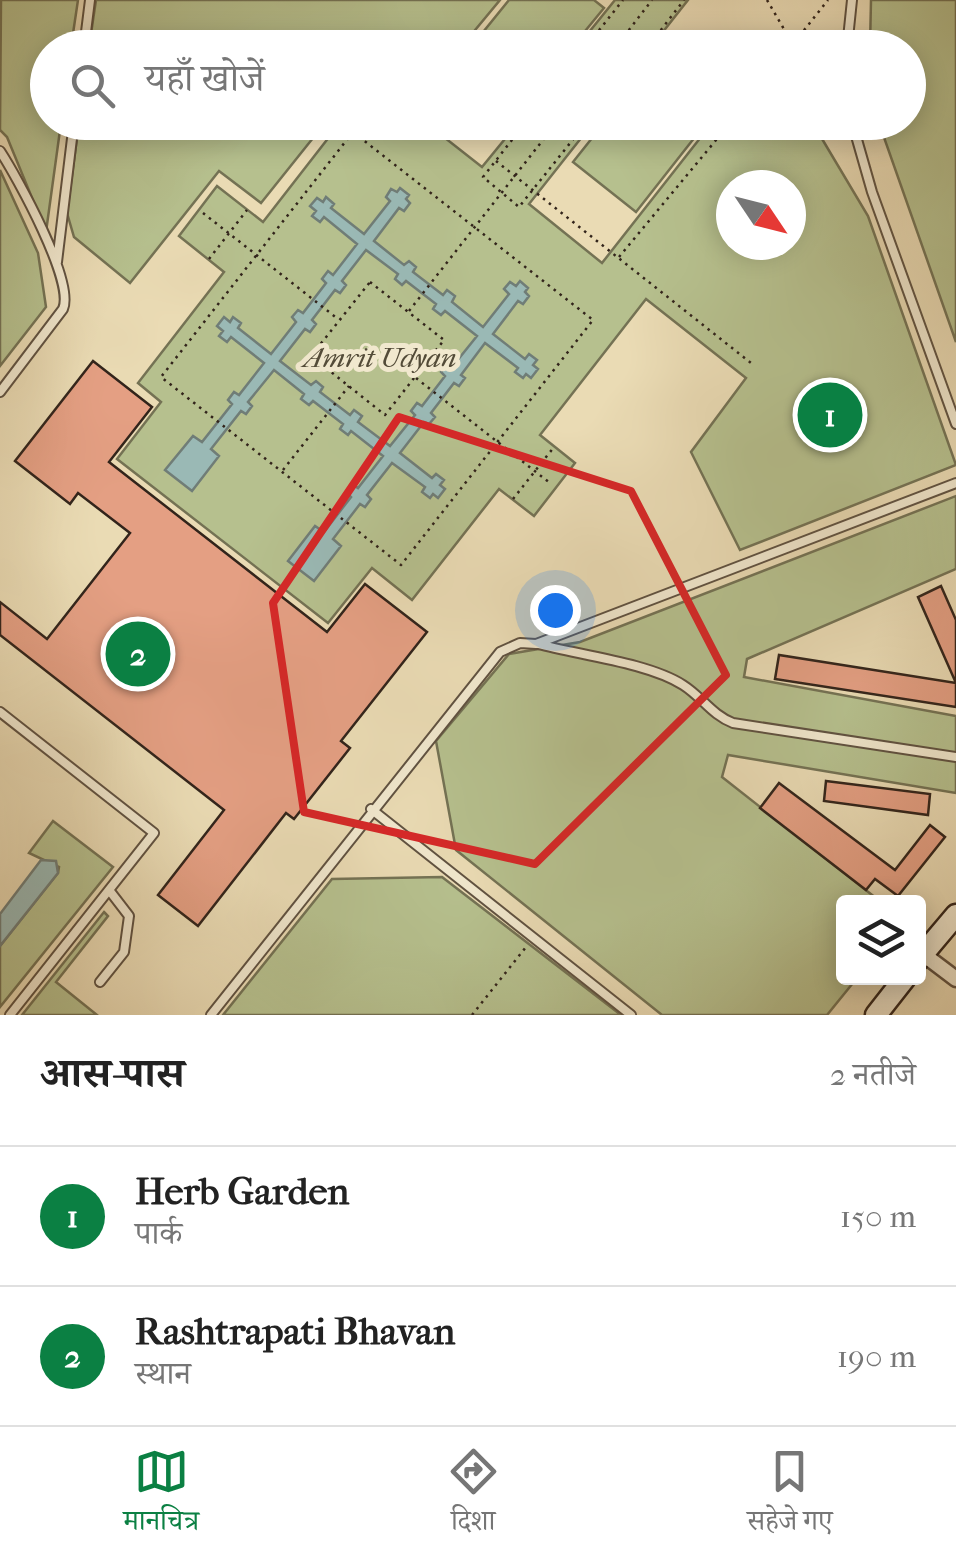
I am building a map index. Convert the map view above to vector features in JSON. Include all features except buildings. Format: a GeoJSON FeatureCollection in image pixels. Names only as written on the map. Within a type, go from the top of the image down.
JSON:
{"type":"FeatureCollection","features":[{"type":"Feature","properties":{"kind":"street"},"geometry":{"type":"LineString","coordinates":[[926,951],[956,915]]}},
{"type":"Feature","properties":{"kind":"street"},"geometry":{"type":"LineString","coordinates":[[926,960],[956,980]]}},
{"type":"Feature","properties":{"kind":"street"},"geometry":{"type":"LineString","coordinates":[[876,1015],[900,985]]}},
{"type":"Feature","properties":{"kind":"lane"},"geometry":{"type":"LineString","coordinates":[[86,30],[90,0]]}},
{"type":"Feature","properties":{"kind":"lane"},"geometry":{"type":"LineString","coordinates":[[849,30],[852,0]]}},
{"type":"Feature","properties":{"kind":"lane"},"geometry":{"type":"LineString","coordinates":[[56,263],[72,140]]}},
{"type":"Feature","properties":{"kind":"lane"},"geometry":{"type":"LineString","coordinates":[[857,140],[872,192],[956,424]]}},
{"type":"Feature","properties":{"kind":"lane"},"geometry":{"type":"LineString","coordinates":[[0,151],[56,263],[66,303],[0,392]]}},
{"type":"Feature","properties":{"kind":"lane"},"geometry":{"type":"LineString","coordinates":[[536,644],[956,483]]}},
{"type":"Feature","properties":{"kind":"lane"},"geometry":{"type":"LineString","coordinates":[[211,1015],[371,809],[500,652],[520,644],[536,644],[664,676],[684,685],[719,718],[733,723],[956,757]]}},
{"type":"Feature","properties":{"kind":"lane"},"geometry":{"type":"LineString","coordinates":[[0,712],[154,833],[10,1015]]}},
{"type":"Feature","properties":{"kind":"lane"},"geometry":{"type":"LineString","coordinates":[[371,809],[631,1015]]}},
{"type":"Feature","properties":{"kind":"lane"},"geometry":{"type":"LineString","coordinates":[[100,982],[124,952],[129,916],[109,890]]}},
{"type":"Feature","properties":{"kind":"path"},"geometry":{"type":"LineString","coordinates":[[600,30],[623,0]]}},
{"type":"Feature","properties":{"kind":"path"},"geometry":{"type":"LineString","coordinates":[[629,30],[652,0]]}},
{"type":"Feature","properties":{"kind":"path"},"geometry":{"type":"LineString","coordinates":[[660,30],[684,0]]}},
{"type":"Feature","properties":{"kind":"path"},"geometry":{"type":"LineString","coordinates":[[767,0],[784,30]]}},
{"type":"Feature","properties":{"kind":"path"},"geometry":{"type":"LineString","coordinates":[[805,30],[828,0]]}},
{"type":"Feature","properties":{"kind":"path"},"geometry":{"type":"LineString","coordinates":[[347,140],[161,376],[402,565],[593,320],[363,140]]}},
{"type":"Feature","properties":{"kind":"path"},"geometry":{"type":"LineString","coordinates":[[512,140],[483,177],[519,206],[572,140]]}},
{"type":"Feature","properties":{"kind":"path"},"geometry":{"type":"LineString","coordinates":[[408,312],[542,140]]}},
{"type":"Feature","properties":{"kind":"path"},"geometry":{"type":"LineString","coordinates":[[618,258],[678,180],[689,176],[717,140]]}},
{"type":"Feature","properties":{"kind":"path"},"geometry":{"type":"LineString","coordinates":[[496,161],[751,364]]}},
{"type":"Feature","properties":{"kind":"path"},"geometry":{"type":"LineString","coordinates":[[209,259],[247,210]]}},
{"type":"Feature","properties":{"kind":"path"},"geometry":{"type":"LineString","coordinates":[[203,213],[340,320]]}},
{"type":"Feature","properties":{"kind":"path"},"geometry":{"type":"LineString","coordinates":[[370,282],[408,312],[444,340],[385,415],[311,356],[370,282]]}},
{"type":"Feature","properties":{"kind":"path"},"geometry":{"type":"LineString","coordinates":[[415,377],[550,483]]}},
{"type":"Feature","properties":{"kind":"path"},"geometry":{"type":"LineString","coordinates":[[282,471],[349,386]]}},
{"type":"Feature","properties":{"kind":"path"},"geometry":{"type":"LineString","coordinates":[[513,499],[554,446]]}},
{"type":"Feature","properties":{"kind":"path"},"geometry":{"type":"LineString","coordinates":[[472,1015],[533,938]]}},
{"type":"Feature","properties":{"kind":"highlighted area"},"geometry":{"type":"Polygon","coordinates":[[[399,417],[631,491],[726,675],[535,864],[304,812],[273,603],[399,417]]]}},
{"type":"Feature","properties":{"kind":"green space"},"geometry":{"type":"Polygon","coordinates":[[[1,0],[78,0],[74,30],[30,30],[30,140],[59,140],[46,232],[7,137],[0,130],[1,0]]]}},
{"type":"Feature","properties":{"kind":"green space"},"geometry":{"type":"Polygon","coordinates":[[[96,0],[500,0],[475,30],[92,30],[96,0]]]}},
{"type":"Feature","properties":{"kind":"green space"},"geometry":{"type":"Polygon","coordinates":[[[509,0],[594,0],[604,8],[586,30],[485,30],[509,0]]]}},
{"type":"Feature","properties":{"kind":"green space"},"geometry":{"type":"Polygon","coordinates":[[[615,0],[688,0],[664,30],[591,30],[615,0]]]}},
{"type":"Feature","properties":{"kind":"green space"},"geometry":{"type":"Polygon","coordinates":[[[871,0],[956,0],[956,342],[885,140],[926,140],[926,30],[870,30],[871,0]]]}},
{"type":"Feature","properties":{"kind":"green space"},"geometry":{"type":"Polygon","coordinates":[[[77,140],[311,140],[261,203],[219,171],[130,283],[74,237],[67,213],[77,140]]]}},
{"type":"Feature","properties":{"kind":"green space","name":"Amrit Udyan"},"geometry":{"type":"Polygon","coordinates":[[[327,140],[448,140],[482,167],[504,140],[580,140],[529,204],[602,263],[699,140],[823,140],[868,216],[956,465],[740,550],[691,452],[746,378],[646,299],[540,435],[575,463],[534,516],[499,489],[412,600],[372,568],[328,623],[117,459],[161,402],[138,383],[224,272],[179,236],[217,186],[263,222],[327,140]]]}},
{"type":"Feature","properties":{"kind":"green space"},"geometry":{"type":"Polygon","coordinates":[[[590,140],[693,140],[636,212],[573,162],[590,140]]]}},
{"type":"Feature","properties":{"kind":"green space"},"geometry":{"type":"Polygon","coordinates":[[[0,170],[38,253],[46,307],[0,366],[0,170]]]}},
{"type":"Feature","properties":{"kind":"green space"},"geometry":{"type":"Polygon","coordinates":[[[956,496],[956,569],[747,659],[744,677],[956,716],[956,793],[728,755],[722,777],[872,895],[836,895],[836,985],[851,985],[827,1015],[662,1015],[456,850],[436,741],[509,654],[580,642],[956,496]]]}},
{"type":"Feature","properties":{"kind":"green space"},"geometry":{"type":"Polygon","coordinates":[[[53,821],[113,867],[0,1007],[0,946],[58,873],[59,867],[29,853],[53,821]]]}},
{"type":"Feature","properties":{"kind":"green space"},"geometry":{"type":"Polygon","coordinates":[[[442,877],[621,1015],[223,1015],[332,879],[442,877]]]}},
{"type":"Feature","properties":{"kind":"green space"},"geometry":{"type":"Polygon","coordinates":[[[104,912],[108,916],[56,982],[97,1015],[22,1015],[104,912]]]}},
{"type":"Feature","properties":{"kind":"water"},"geometry":{"type":"Polygon","coordinates":[[[400,188],[409,195],[406,199],[410,203],[404,211],[399,208],[374,241],[404,265],[409,261],[416,267],[413,272],[443,295],[447,290],[455,296],[452,302],[483,327],[509,294],[504,289],[510,282],[516,286],[520,281],[528,288],[525,292],[529,296],[523,304],[518,301],[493,334],[525,359],[529,354],[537,360],[533,365],[538,369],[531,378],[526,374],[523,378],[515,372],[518,368],[485,343],[461,375],[465,378],[459,386],[454,383],[431,413],[435,417],[429,424],[424,422],[400,453],[432,478],[436,474],[444,480],[440,485],[445,489],[438,498],[433,494],[430,498],[422,492],[425,487],[392,463],[367,495],[371,499],[365,507],[360,504],[333,539],[341,546],[314,581],[288,561],[315,526],[324,532],[351,497],[347,493],[353,485],[358,488],[383,456],[351,431],[348,435],[340,429],[343,424],[313,401],[309,405],[301,399],[304,394],[274,370],[248,402],[252,406],[246,414],[241,411],[211,449],[219,456],[192,491],[165,470],[193,436],[202,442],[232,404],[228,400],[234,392],[239,395],[264,363],[231,337],[227,342],[219,336],[223,331],[217,326],[224,317],[241,323],[238,328],[271,354],[296,322],[292,317],[298,310],[303,313],[326,283],[322,279],[328,271],[333,275],[357,244],[324,217],[320,222],[312,216],[316,211],[310,206],[317,198],[323,202],[326,197],[334,204],[331,208],[364,234],[390,201],[386,197],[391,189],[397,192],[400,188]],[[366,250],[342,281],[346,285],[340,293],[335,290],[312,320],[316,324],[310,332],[305,329],[280,361],[311,385],[316,381],[323,387],[320,392],[350,415],[354,410],[362,416],[358,422],[390,446],[415,415],[411,411],[417,403],[422,406],[445,376],[441,372],[447,364],[452,367],[477,336],[445,311],[441,315],[433,309],[436,304],[406,281],[402,285],[395,279],[398,274],[366,250]]]}},
{"type":"Feature","properties":{"kind":"water"},"geometry":{"type":"Polygon","coordinates":[[[41,860],[56,861],[58,873],[0,946],[0,914],[41,860]]]}},
{"type":"Feature","properties":{"kind":"place","name":"Herb Garden"},"geometry":{"type":"Point","coordinates":[830,415]}},
{"type":"Feature","properties":{"kind":"place","name":"Rashtrapati Bhavan"},"geometry":{"type":"Point","coordinates":[138,654]}}]}
